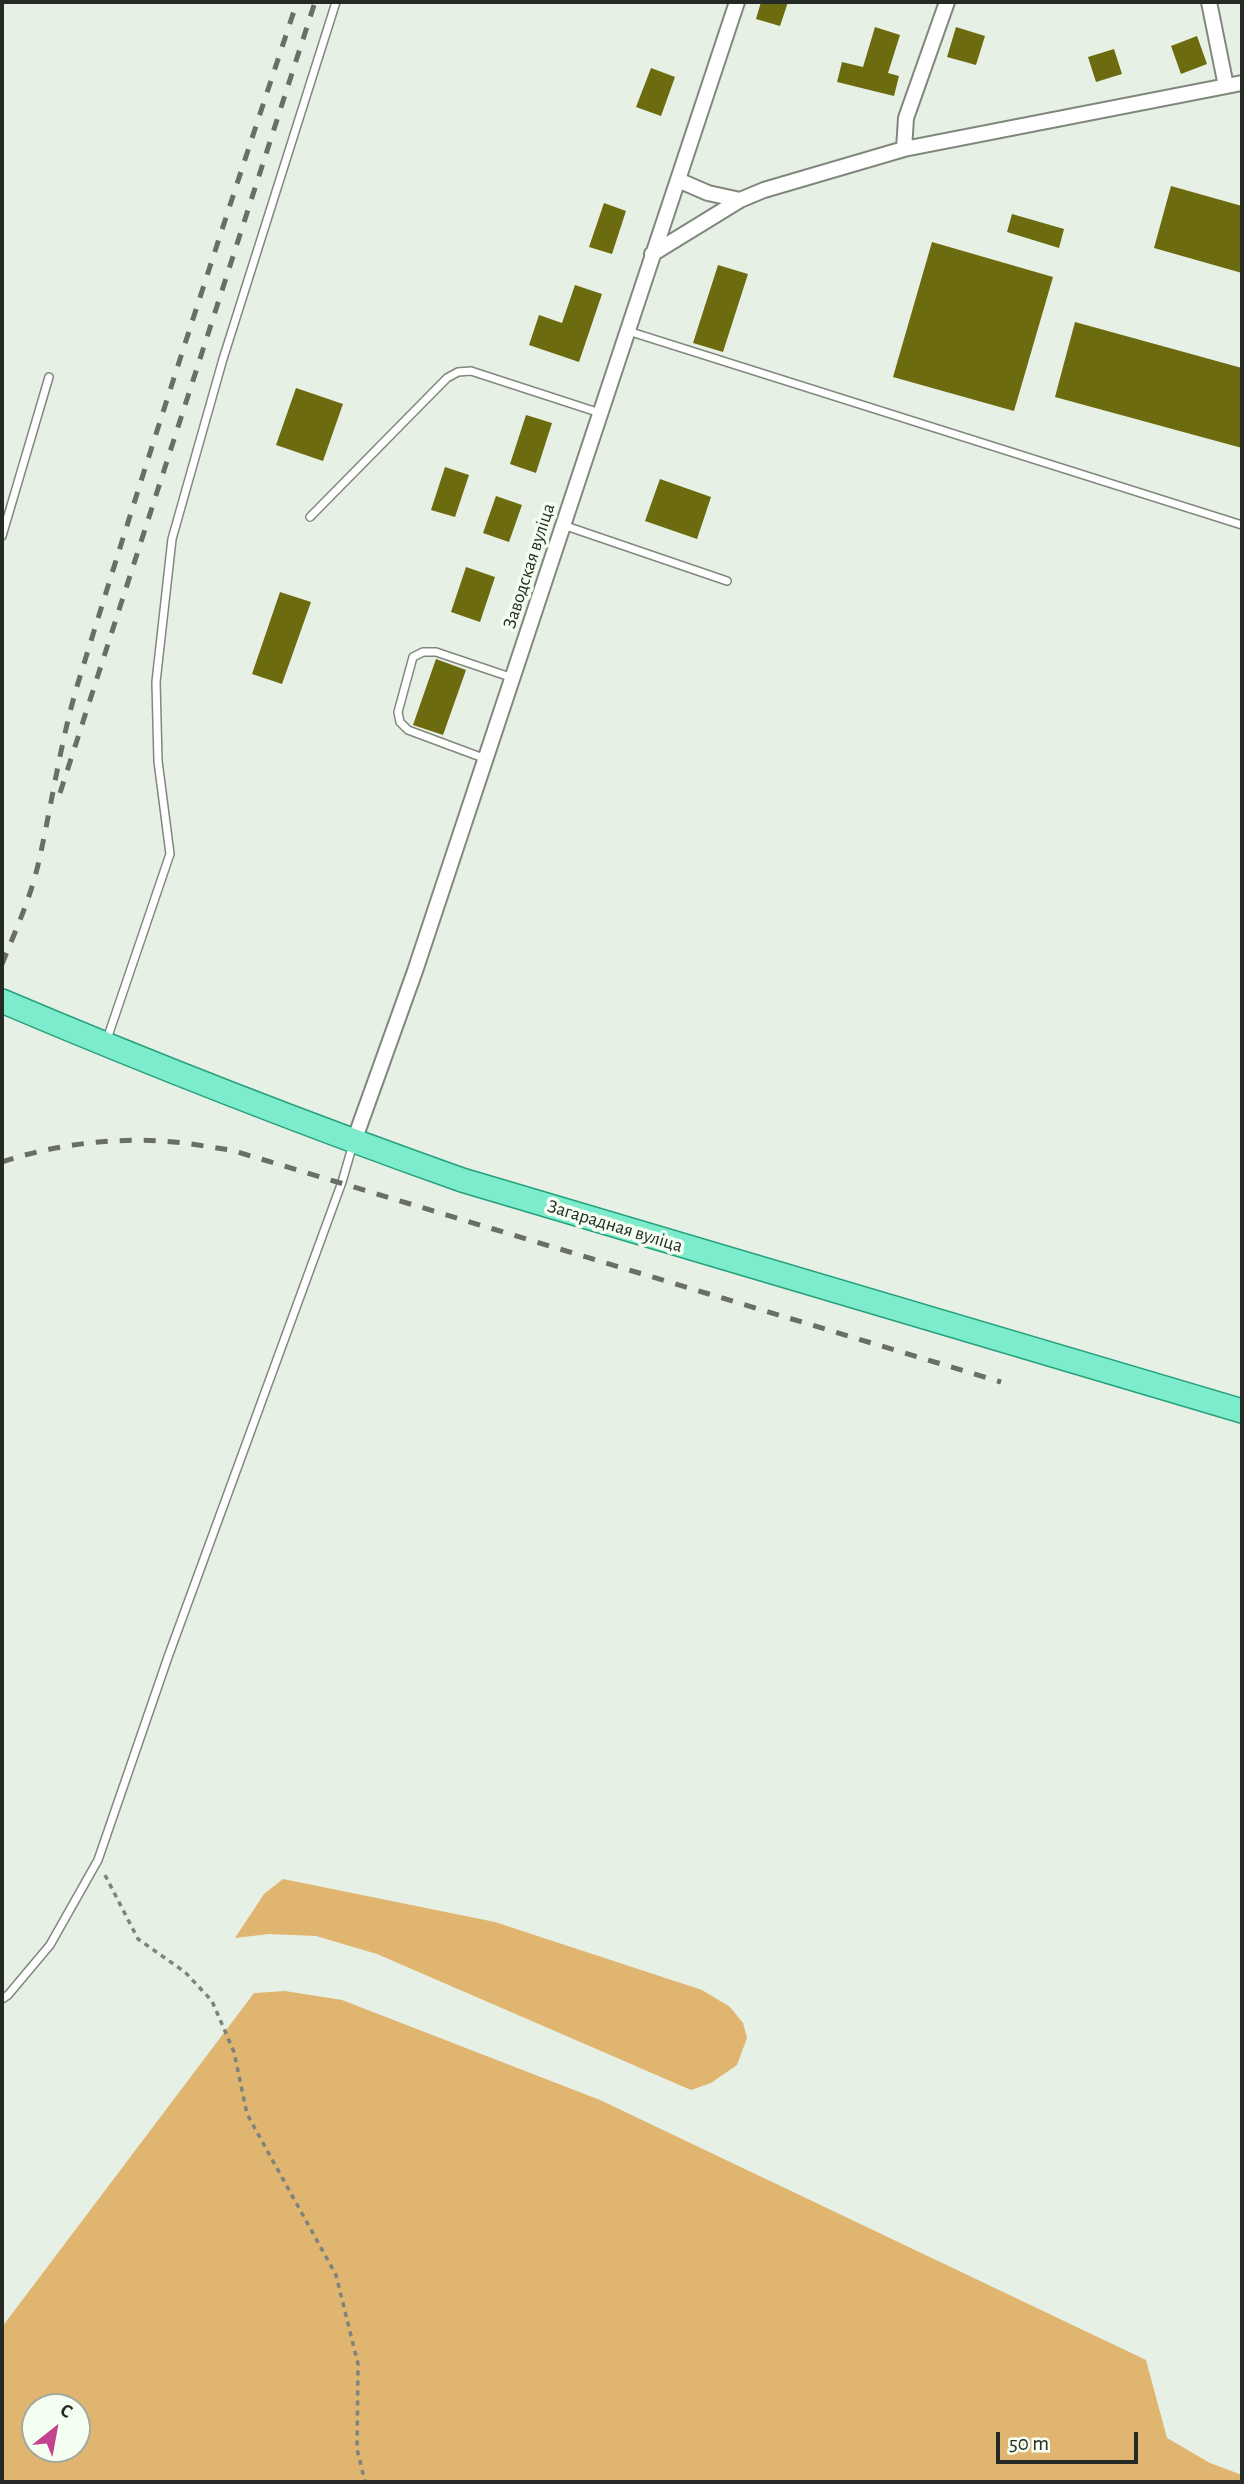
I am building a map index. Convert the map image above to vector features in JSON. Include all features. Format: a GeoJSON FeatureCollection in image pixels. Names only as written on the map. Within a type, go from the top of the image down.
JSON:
{"type":"FeatureCollection","features":[{"type":"Feature","properties":{"kind":"main road","name":"Загарадная вуліца"},"geometry":{"type":"LineString","coordinates":[[2,1001],[105,1045],[462,1180],[1242,1411]]}},
{"type":"Feature","properties":{"kind":"street","name":"Заводская вуліца"},"geometry":{"type":"LineString","coordinates":[[354,1141],[415,971],[737,2]]}},
{"type":"Feature","properties":{"kind":"street"},"geometry":{"type":"LineString","coordinates":[[904,149],[906,118],[947,2]]}},
{"type":"Feature","properties":{"kind":"street"},"geometry":{"type":"LineString","coordinates":[[1209,2],[1226,86]]}},
{"type":"Feature","properties":{"kind":"street"},"geometry":{"type":"LineString","coordinates":[[652,254],[740,200],[764,190],[904,149],[1242,83]]}},
{"type":"Feature","properties":{"kind":"street"},"geometry":{"type":"LineString","coordinates":[[678,180],[708,193],[740,200]]}},
{"type":"Feature","properties":{"kind":"lane"},"geometry":{"type":"LineString","coordinates":[[105,1045],[170,854],[158,761],[156,682],[172,539],[223,359],[336,2]]}},
{"type":"Feature","properties":{"kind":"lane"},"geometry":{"type":"LineString","coordinates":[[627,331],[1242,525]]}},
{"type":"Feature","properties":{"kind":"lane"},"geometry":{"type":"LineString","coordinates":[[310,517],[437,387],[458,372],[471,370],[600,413]]}},
{"type":"Feature","properties":{"kind":"lane"},"geometry":{"type":"LineString","coordinates":[[2,536],[49,377]]}},
{"type":"Feature","properties":{"kind":"lane"},"geometry":{"type":"LineString","coordinates":[[563,525],[727,581]]}},
{"type":"Feature","properties":{"kind":"lane"},"geometry":{"type":"LineString","coordinates":[[486,759],[408,730],[400,722],[398,712],[413,657],[423,652],[436,652],[513,678]]}},
{"type":"Feature","properties":{"kind":"lane"},"geometry":{"type":"LineString","coordinates":[[2,1999],[50,1945],[98,1860],[168,1657],[342,1182],[354,1141]]}},
{"type":"Feature","properties":{"kind":"path"},"geometry":{"type":"LineString","coordinates":[[98,1860],[138,1939],[185,1972],[212,2001],[234,2052],[247,2114],[336,2275],[358,2364],[357,2449],[365,2482]]}},
{"type":"Feature","properties":{"kind":"shaded area"},"geometry":{"type":"Polygon","coordinates":[[[283,1879],[495,1922],[702,1990],[730,2007],[743,2023],[747,2038],[737,2065],[711,2083],[691,2090],[377,1954],[316,1936],[269,1934],[235,1938],[264,1894],[283,1879]]]}},
{"type":"Feature","properties":{"kind":"shaded area"},"geometry":{"type":"Polygon","coordinates":[[[285,1991],[342,2000],[600,2100],[1146,2360],[1167,2438],[1210,2463],[1242,2475],[1242,2482],[2,2482],[2,2327],[254,1993],[285,1991]]]}},
{"type":"Feature","properties":{"kind":"building"},"geometry":{"type":"Polygon","coordinates":[[[761,2],[788,2],[780,26],[756,19],[761,2]]]}},
{"type":"Feature","properties":{"kind":"building"},"geometry":{"type":"Polygon","coordinates":[[[875,27],[900,35],[888,73],[899,76],[894,96],[837,82],[842,62],[863,67],[875,27]]]}},
{"type":"Feature","properties":{"kind":"building"},"geometry":{"type":"Polygon","coordinates":[[[956,27],[985,36],[976,65],[947,57],[956,27]]]}},
{"type":"Feature","properties":{"kind":"building"},"geometry":{"type":"Polygon","coordinates":[[[1197,36],[1207,64],[1181,74],[1171,46],[1197,36]]]}},
{"type":"Feature","properties":{"kind":"building"},"geometry":{"type":"Polygon","coordinates":[[[1114,49],[1122,74],[1096,82],[1088,57],[1114,49]]]}},
{"type":"Feature","properties":{"kind":"building"},"geometry":{"type":"Polygon","coordinates":[[[651,68],[675,77],[661,116],[636,107],[651,68]]]}},
{"type":"Feature","properties":{"kind":"building"},"geometry":{"type":"Polygon","coordinates":[[[1171,186],[1242,206],[1242,273],[1154,248],[1171,186]]]}},
{"type":"Feature","properties":{"kind":"building"},"geometry":{"type":"Polygon","coordinates":[[[604,203],[626,211],[612,254],[589,247],[604,203]]]}},
{"type":"Feature","properties":{"kind":"building"},"geometry":{"type":"Polygon","coordinates":[[[1012,214],[1064,229],[1059,248],[1007,232],[1012,214]]]}},
{"type":"Feature","properties":{"kind":"building"},"geometry":{"type":"Polygon","coordinates":[[[932,242],[1053,277],[1014,411],[893,377],[932,242]]]}},
{"type":"Feature","properties":{"kind":"building"},"geometry":{"type":"Polygon","coordinates":[[[718,265],[748,274],[723,352],[693,343],[718,265]]]}},
{"type":"Feature","properties":{"kind":"building"},"geometry":{"type":"Polygon","coordinates":[[[575,285],[602,294],[579,362],[529,345],[539,315],[562,323],[575,285]]]}},
{"type":"Feature","properties":{"kind":"building"},"geometry":{"type":"Polygon","coordinates":[[[1075,322],[1242,368],[1242,448],[1055,397],[1075,322]]]}},
{"type":"Feature","properties":{"kind":"building"},"geometry":{"type":"Polygon","coordinates":[[[296,388],[343,404],[323,461],[276,445],[296,388]]]}},
{"type":"Feature","properties":{"kind":"building"},"geometry":{"type":"Polygon","coordinates":[[[526,415],[552,423],[536,473],[510,464],[526,415]]]}},
{"type":"Feature","properties":{"kind":"building"},"geometry":{"type":"Polygon","coordinates":[[[445,467],[469,475],[455,517],[431,510],[445,467]]]}},
{"type":"Feature","properties":{"kind":"building"},"geometry":{"type":"Polygon","coordinates":[[[660,479],[711,497],[697,539],[645,521],[660,479]]]}},
{"type":"Feature","properties":{"kind":"building"},"geometry":{"type":"Polygon","coordinates":[[[496,496],[522,505],[509,542],[483,533],[496,496]]]}},
{"type":"Feature","properties":{"kind":"building"},"geometry":{"type":"Polygon","coordinates":[[[466,567],[495,577],[480,622],[451,612],[466,567]]]}},
{"type":"Feature","properties":{"kind":"building"},"geometry":{"type":"Polygon","coordinates":[[[280,592],[311,602],[282,684],[252,674],[280,592]]]}},
{"type":"Feature","properties":{"kind":"building"},"geometry":{"type":"Polygon","coordinates":[[[436,659],[466,670],[443,735],[413,725],[436,659]]]}},
{"type":"Feature","properties":{"kind":"railway"},"geometry":{"type":"LineString","coordinates":[[2,964],[35,878],[78,683],[297,2]]}},
{"type":"Feature","properties":{"kind":"railway"},"geometry":{"type":"LineString","coordinates":[[60,793],[315,2]]}},
{"type":"Feature","properties":{"kind":"railway"},"geometry":{"type":"LineString","coordinates":[[2,1162],[61,1147],[121,1141],[170,1142],[231,1150],[1001,1382]]}}]}
